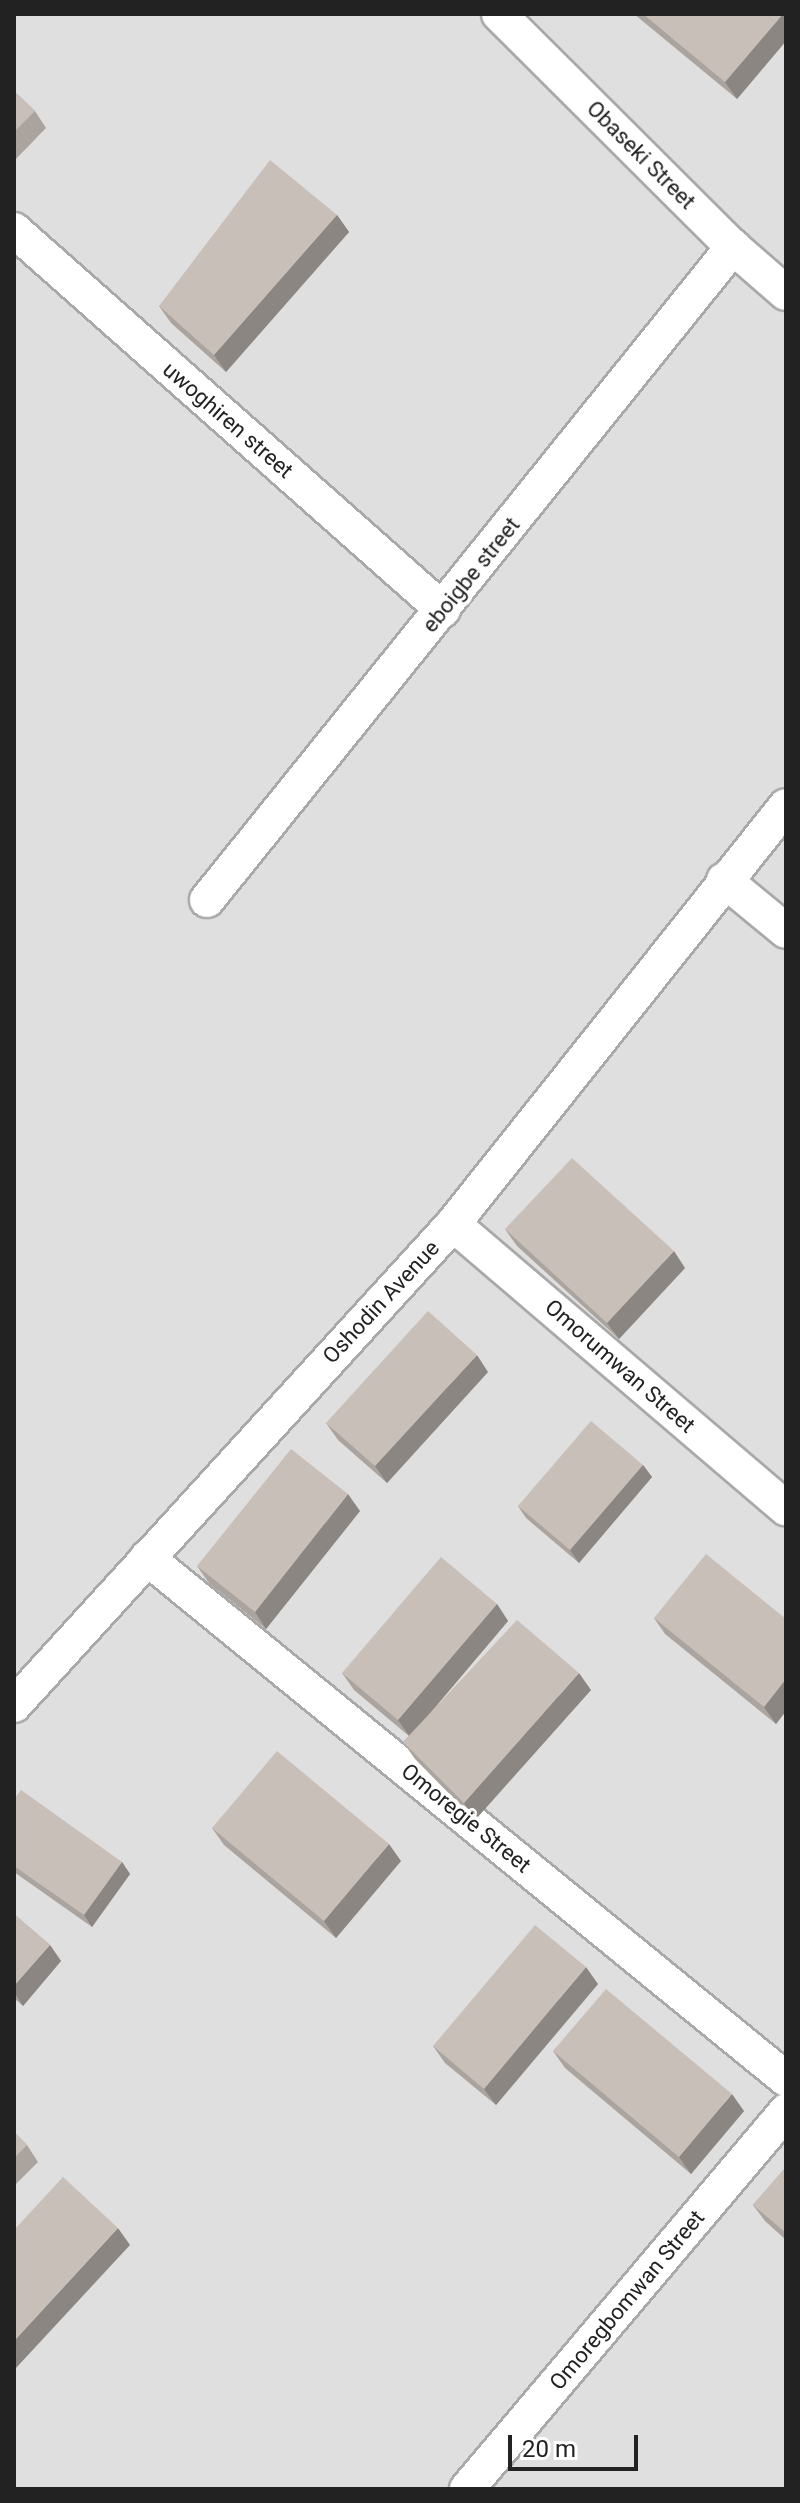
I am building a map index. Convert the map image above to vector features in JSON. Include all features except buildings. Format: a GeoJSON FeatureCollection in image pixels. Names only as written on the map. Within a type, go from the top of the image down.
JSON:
{"type":"FeatureCollection","features":[{"type":"Feature","properties":{"kind":"street","name":"Obaseki Street"},"geometry":{"type":"LineString","coordinates":[[499,14],[733,247],[786,293]]}},
{"type":"Feature","properties":{"kind":"street","name":"uwoghiren street"},"geometry":{"type":"LineString","coordinates":[[14,230],[443,610]]}},
{"type":"Feature","properties":{"kind":"street","name":"eboigbe street"},"geometry":{"type":"LineString","coordinates":[[207,900],[733,247]]}},
{"type":"Feature","properties":{"kind":"street","name":"Oshodin Avenue"},"geometry":{"type":"LineString","coordinates":[[14,1705],[453,1224],[786,806]]}},
{"type":"Feature","properties":{"kind":"street"},"geometry":{"type":"LineString","coordinates":[[724,880],[786,931]]}},
{"type":"Feature","properties":{"kind":"street","name":"Omorumwan Street"},"geometry":{"type":"LineString","coordinates":[[453,1224],[786,1508]]}},
{"type":"Feature","properties":{"kind":"street","name":"Omoregie Street"},"geometry":{"type":"LineString","coordinates":[[147,1558],[786,2079]]}},
{"type":"Feature","properties":{"kind":"street","name":"Omoregbomwan Street"},"geometry":{"type":"LineString","coordinates":[[467,2489],[786,2111]]}},
{"type":"Feature","properties":{"kind":"shaded area"},"geometry":{"type":"Polygon","coordinates":[[[14,14],[786,14],[786,2489],[14,2489],[14,14]]]}}]}
